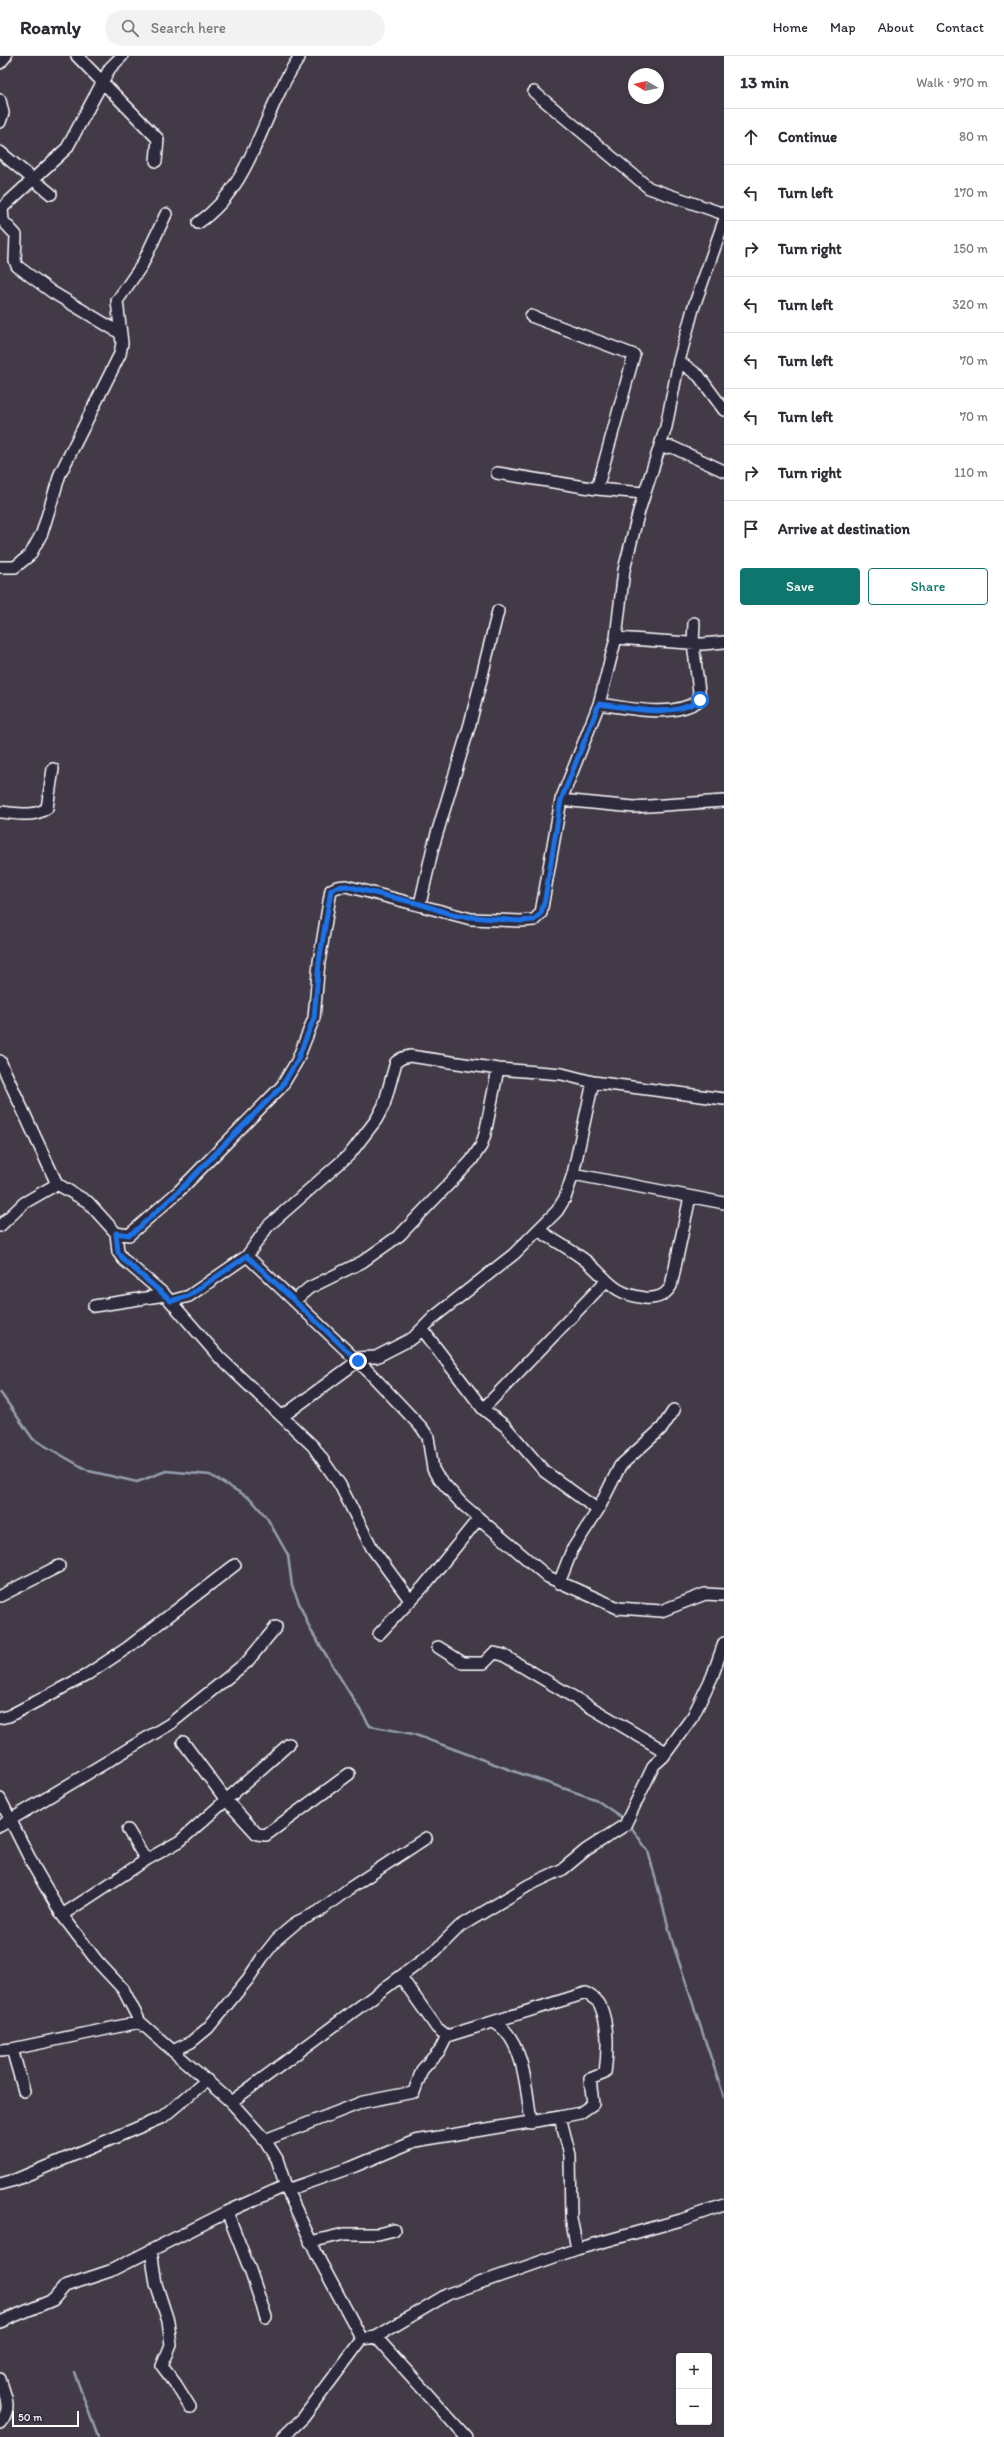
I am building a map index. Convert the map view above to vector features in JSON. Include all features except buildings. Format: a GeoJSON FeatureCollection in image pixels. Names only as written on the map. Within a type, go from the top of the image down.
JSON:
{"type":"FeatureCollection","features":[{"type":"Feature","properties":{"kind":"street"},"geometry":{"type":"LineString","coordinates":[[0,62],[6,56]]}},
{"type":"Feature","properties":{"kind":"street"},"geometry":{"type":"LineString","coordinates":[[77,56],[158,138],[156,161]]}},
{"type":"Feature","properties":{"kind":"street"},"geometry":{"type":"LineString","coordinates":[[120,333],[52,292],[17,266],[15,261],[16,235],[3,221],[2,208],[67,148],[104,82],[110,68],[122,56]]}},
{"type":"Feature","properties":{"kind":"street"},"geometry":{"type":"LineString","coordinates":[[198,223],[227,198],[262,132],[289,72],[299,57]]}},
{"type":"Feature","properties":{"kind":"street"},"geometry":{"type":"LineString","coordinates":[[534,92],[649,188],[724,214]]}},
{"type":"Feature","properties":{"kind":"street"},"geometry":{"type":"LineString","coordinates":[[0,100],[3,113],[0,122]]}},
{"type":"Feature","properties":{"kind":"street"},"geometry":{"type":"LineString","coordinates":[[0,152],[51,194]]}},
{"type":"Feature","properties":{"kind":"street"},"geometry":{"type":"LineString","coordinates":[[0,567],[15,567],[23,563],[30,555],[42,533],[60,474],[120,354],[117,301],[142,266],[166,214]]}},
{"type":"Feature","properties":{"kind":"street"},"geometry":{"type":"LineString","coordinates":[[116,1233],[129,1235],[134,1232],[179,1191],[282,1086],[294,1067],[306,1041],[314,1018],[319,962],[331,890],[337,887],[346,886],[471,918],[534,920],[541,913],[545,899],[561,800],[599,704],[616,638],[624,570],[644,492],[660,448],[692,309],[724,220]]}},
{"type":"Feature","properties":{"kind":"street"},"geometry":{"type":"LineString","coordinates":[[531,316],[634,355],[598,488]]}},
{"type":"Feature","properties":{"kind":"street"},"geometry":{"type":"LineString","coordinates":[[679,361],[699,376],[724,410]]}},
{"type":"Feature","properties":{"kind":"street"},"geometry":{"type":"LineString","coordinates":[[660,448],[672,447],[724,471]]}},
{"type":"Feature","properties":{"kind":"street"},"geometry":{"type":"LineString","coordinates":[[497,473],[598,488],[644,492]]}},
{"type":"Feature","properties":{"kind":"street"},"geometry":{"type":"LineString","coordinates":[[420,904],[433,847],[470,724],[498,610]]}},
{"type":"Feature","properties":{"kind":"street"},"geometry":{"type":"LineString","coordinates":[[599,704],[653,710],[689,707],[700,700],[693,643],[694,623]]}},
{"type":"Feature","properties":{"kind":"street"},"geometry":{"type":"LineString","coordinates":[[616,638],[693,643],[724,642]]}},
{"type":"Feature","properties":{"kind":"street"},"geometry":{"type":"LineString","coordinates":[[0,812],[41,813],[47,808],[53,769]]}},
{"type":"Feature","properties":{"kind":"street"},"geometry":{"type":"LineString","coordinates":[[561,800],[634,807],[724,801]]}},
{"type":"Feature","properties":{"kind":"street"},"geometry":{"type":"LineString","coordinates":[[94,1306],[188,1296],[247,1256],[268,1226],[350,1154],[381,1110],[396,1062],[402,1058],[410,1056],[498,1069],[562,1074],[593,1082],[724,1099]]}},
{"type":"Feature","properties":{"kind":"street"},"geometry":{"type":"LineString","coordinates":[[0,1061],[57,1184],[88,1202],[116,1233],[118,1252],[168,1298],[220,1358],[313,1446],[340,1485],[372,1548],[410,1600]]}},
{"type":"Feature","properties":{"kind":"street"},"geometry":{"type":"LineString","coordinates":[[294,1301],[309,1288],[362,1262],[400,1235],[471,1162],[481,1146],[486,1134],[498,1069]]}},
{"type":"Feature","properties":{"kind":"street"},"geometry":{"type":"LineString","coordinates":[[283,1416],[356,1360],[376,1357],[413,1338],[514,1254],[538,1230],[565,1198],[573,1174],[593,1082]]}},
{"type":"Feature","properties":{"kind":"street"},"geometry":{"type":"LineString","coordinates":[[573,1174],[724,1203]]}},
{"type":"Feature","properties":{"kind":"street"},"geometry":{"type":"LineString","coordinates":[[0,1226],[24,1203],[57,1184]]}},
{"type":"Feature","properties":{"kind":"street"},"geometry":{"type":"LineString","coordinates":[[538,1230],[583,1258],[606,1281],[620,1292],[630,1296],[649,1298],[660,1297],[667,1293],[671,1286],[690,1197]]}},
{"type":"Feature","properties":{"kind":"street"},"geometry":{"type":"LineString","coordinates":[[247,1256],[369,1372],[422,1428],[428,1437],[433,1469],[437,1476],[461,1503],[548,1577],[618,1608],[661,1611],[705,1594],[724,1595]]}},
{"type":"Feature","properties":{"kind":"street"},"geometry":{"type":"LineString","coordinates":[[482,1409],[606,1281]]}},
{"type":"Feature","properties":{"kind":"street"},"geometry":{"type":"LineString","coordinates":[[422,1329],[482,1409],[505,1426],[544,1471],[598,1510]]}},
{"type":"Feature","properties":{"kind":"street"},"geometry":{"type":"LineString","coordinates":[[369,1372],[376,1357]]}},
{"type":"Feature","properties":{"kind":"street"},"geometry":{"type":"LineString","coordinates":[[559,1583],[572,1550],[598,1510],[610,1482],[620,1466],[662,1428],[674,1410]]}},
{"type":"Feature","properties":{"kind":"street"},"geometry":{"type":"LineString","coordinates":[[379,1634],[424,1586],[479,1518]]}},
{"type":"Feature","properties":{"kind":"street"},"geometry":{"type":"LineString","coordinates":[[0,1718],[8,1716],[85,1676],[127,1648],[235,1565]]}},
{"type":"Feature","properties":{"kind":"street"},"geometry":{"type":"LineString","coordinates":[[0,1596],[59,1566]]}},
{"type":"Feature","properties":{"kind":"street"},"geometry":{"type":"LineString","coordinates":[[5,1824],[170,1724],[247,1662],[276,1627]]}},
{"type":"Feature","properties":{"kind":"street"},"geometry":{"type":"LineString","coordinates":[[231,2102],[378,1991],[401,1977],[442,1946],[459,1927],[529,1885],[555,1874],[590,1847],[619,1831],[631,1815],[654,1765],[666,1752],[693,1716],[712,1677],[724,1643]]}},
{"type":"Feature","properties":{"kind":"street"},"geometry":{"type":"LineString","coordinates":[[438,1647],[463,1663],[484,1663],[494,1653],[503,1654],[666,1752]]}},
{"type":"Feature","properties":{"kind":"street"},"geometry":{"type":"LineString","coordinates":[[183,1742],[226,1800],[257,1834],[266,1835],[349,1774]]}},
{"type":"Feature","properties":{"kind":"street"},"geometry":{"type":"LineString","coordinates":[[62,1915],[146,1860],[180,1841],[289,1744]]}},
{"type":"Feature","properties":{"kind":"street"},"geometry":{"type":"LineString","coordinates":[[0,1799],[5,1824],[62,1915],[97,1961],[123,1989],[140,2022],[231,2102],[265,2140],[277,2159],[286,2188],[310,2242],[362,2339]]}},
{"type":"Feature","properties":{"kind":"street"},"geometry":{"type":"LineString","coordinates":[[128,1830],[146,1860]]}},
{"type":"Feature","properties":{"kind":"street"},"geometry":{"type":"LineString","coordinates":[[173,2051],[191,2042],[208,2028],[277,1939],[297,1922],[318,1912],[350,1888],[426,1838]]}},
{"type":"Feature","properties":{"kind":"street"},"geometry":{"type":"LineString","coordinates":[[401,1977],[437,2028],[447,2036]]}},
{"type":"Feature","properties":{"kind":"street"},"geometry":{"type":"LineString","coordinates":[[0,2322],[53,2300],[65,2286],[110,2271],[227,2212],[286,2188],[356,2166],[415,2141],[531,2123],[580,2113],[593,2104],[590,2079],[605,2073],[607,2057],[606,2026],[600,2004],[586,1993],[495,2023],[447,2036],[440,2050],[422,2070],[414,2092],[363,2102],[265,2140]]}},
{"type":"Feature","properties":{"kind":"street"},"geometry":{"type":"LineString","coordinates":[[24,2091],[3,2047],[140,2022]]}},
{"type":"Feature","properties":{"kind":"street"},"geometry":{"type":"LineString","coordinates":[[495,2023],[509,2033],[522,2066],[531,2123]]}},
{"type":"Feature","properties":{"kind":"street"},"geometry":{"type":"LineString","coordinates":[[0,2184],[15,2180],[163,2117],[207,2080]]}},
{"type":"Feature","properties":{"kind":"street"},"geometry":{"type":"LineString","coordinates":[[560,2117],[570,2155],[571,2218],[577,2249]]}},
{"type":"Feature","properties":{"kind":"street"},"geometry":{"type":"LineString","coordinates":[[283,2437],[303,2418],[362,2339],[376,2337],[448,2294],[577,2249],[681,2220],[724,2205]]}},
{"type":"Feature","properties":{"kind":"street"},"geometry":{"type":"LineString","coordinates":[[227,2212],[250,2270],[266,2317]]}},
{"type":"Feature","properties":{"kind":"street"},"geometry":{"type":"LineString","coordinates":[[310,2242],[344,2234],[378,2234],[394,2230]]}},
{"type":"Feature","properties":{"kind":"street"},"geometry":{"type":"LineString","coordinates":[[151,2250],[156,2284],[168,2321],[171,2345],[162,2366],[176,2383],[190,2407]]}},
{"type":"Feature","properties":{"kind":"street"},"geometry":{"type":"LineString","coordinates":[[376,2337],[466,2437]]}},
{"type":"Feature","properties":{"kind":"street"},"geometry":{"type":"LineString","coordinates":[[0,2379],[8,2410],[7,2415],[0,2423]]}},
{"type":"Feature","properties":{"kind":"waterway"},"geometry":{"type":"LineString","coordinates":[[0,1392],[33,1439],[89,1471],[137,1482],[166,1471],[210,1475],[251,1499],[267,1518],[288,1555],[292,1586],[310,1629],[370,1726],[413,1734],[595,1799],[624,1819]]}},
{"type":"Feature","properties":{"kind":"waterway"},"geometry":{"type":"LineString","coordinates":[[629,1824],[648,1851],[673,1944],[724,2097]]}},
{"type":"Feature","properties":{"kind":"waterway"},"geometry":{"type":"LineString","coordinates":[[74,2372],[98,2437]]}},
{"type":"Feature","properties":{"kind":"route"},"geometry":{"type":"LineString","coordinates":[[358,1361],[247,1256],[184,1299],[171,1301],[124,1260],[118,1252],[116,1233],[129,1235],[134,1232],[179,1191],[282,1086],[297,1061],[314,1018],[319,962],[328,899],[331,890],[337,887],[346,886],[420,904],[457,916],[520,921],[534,920],[541,913],[545,899],[561,800],[568,778],[591,728],[599,704],[653,710],[689,707],[700,700]]}}]}
